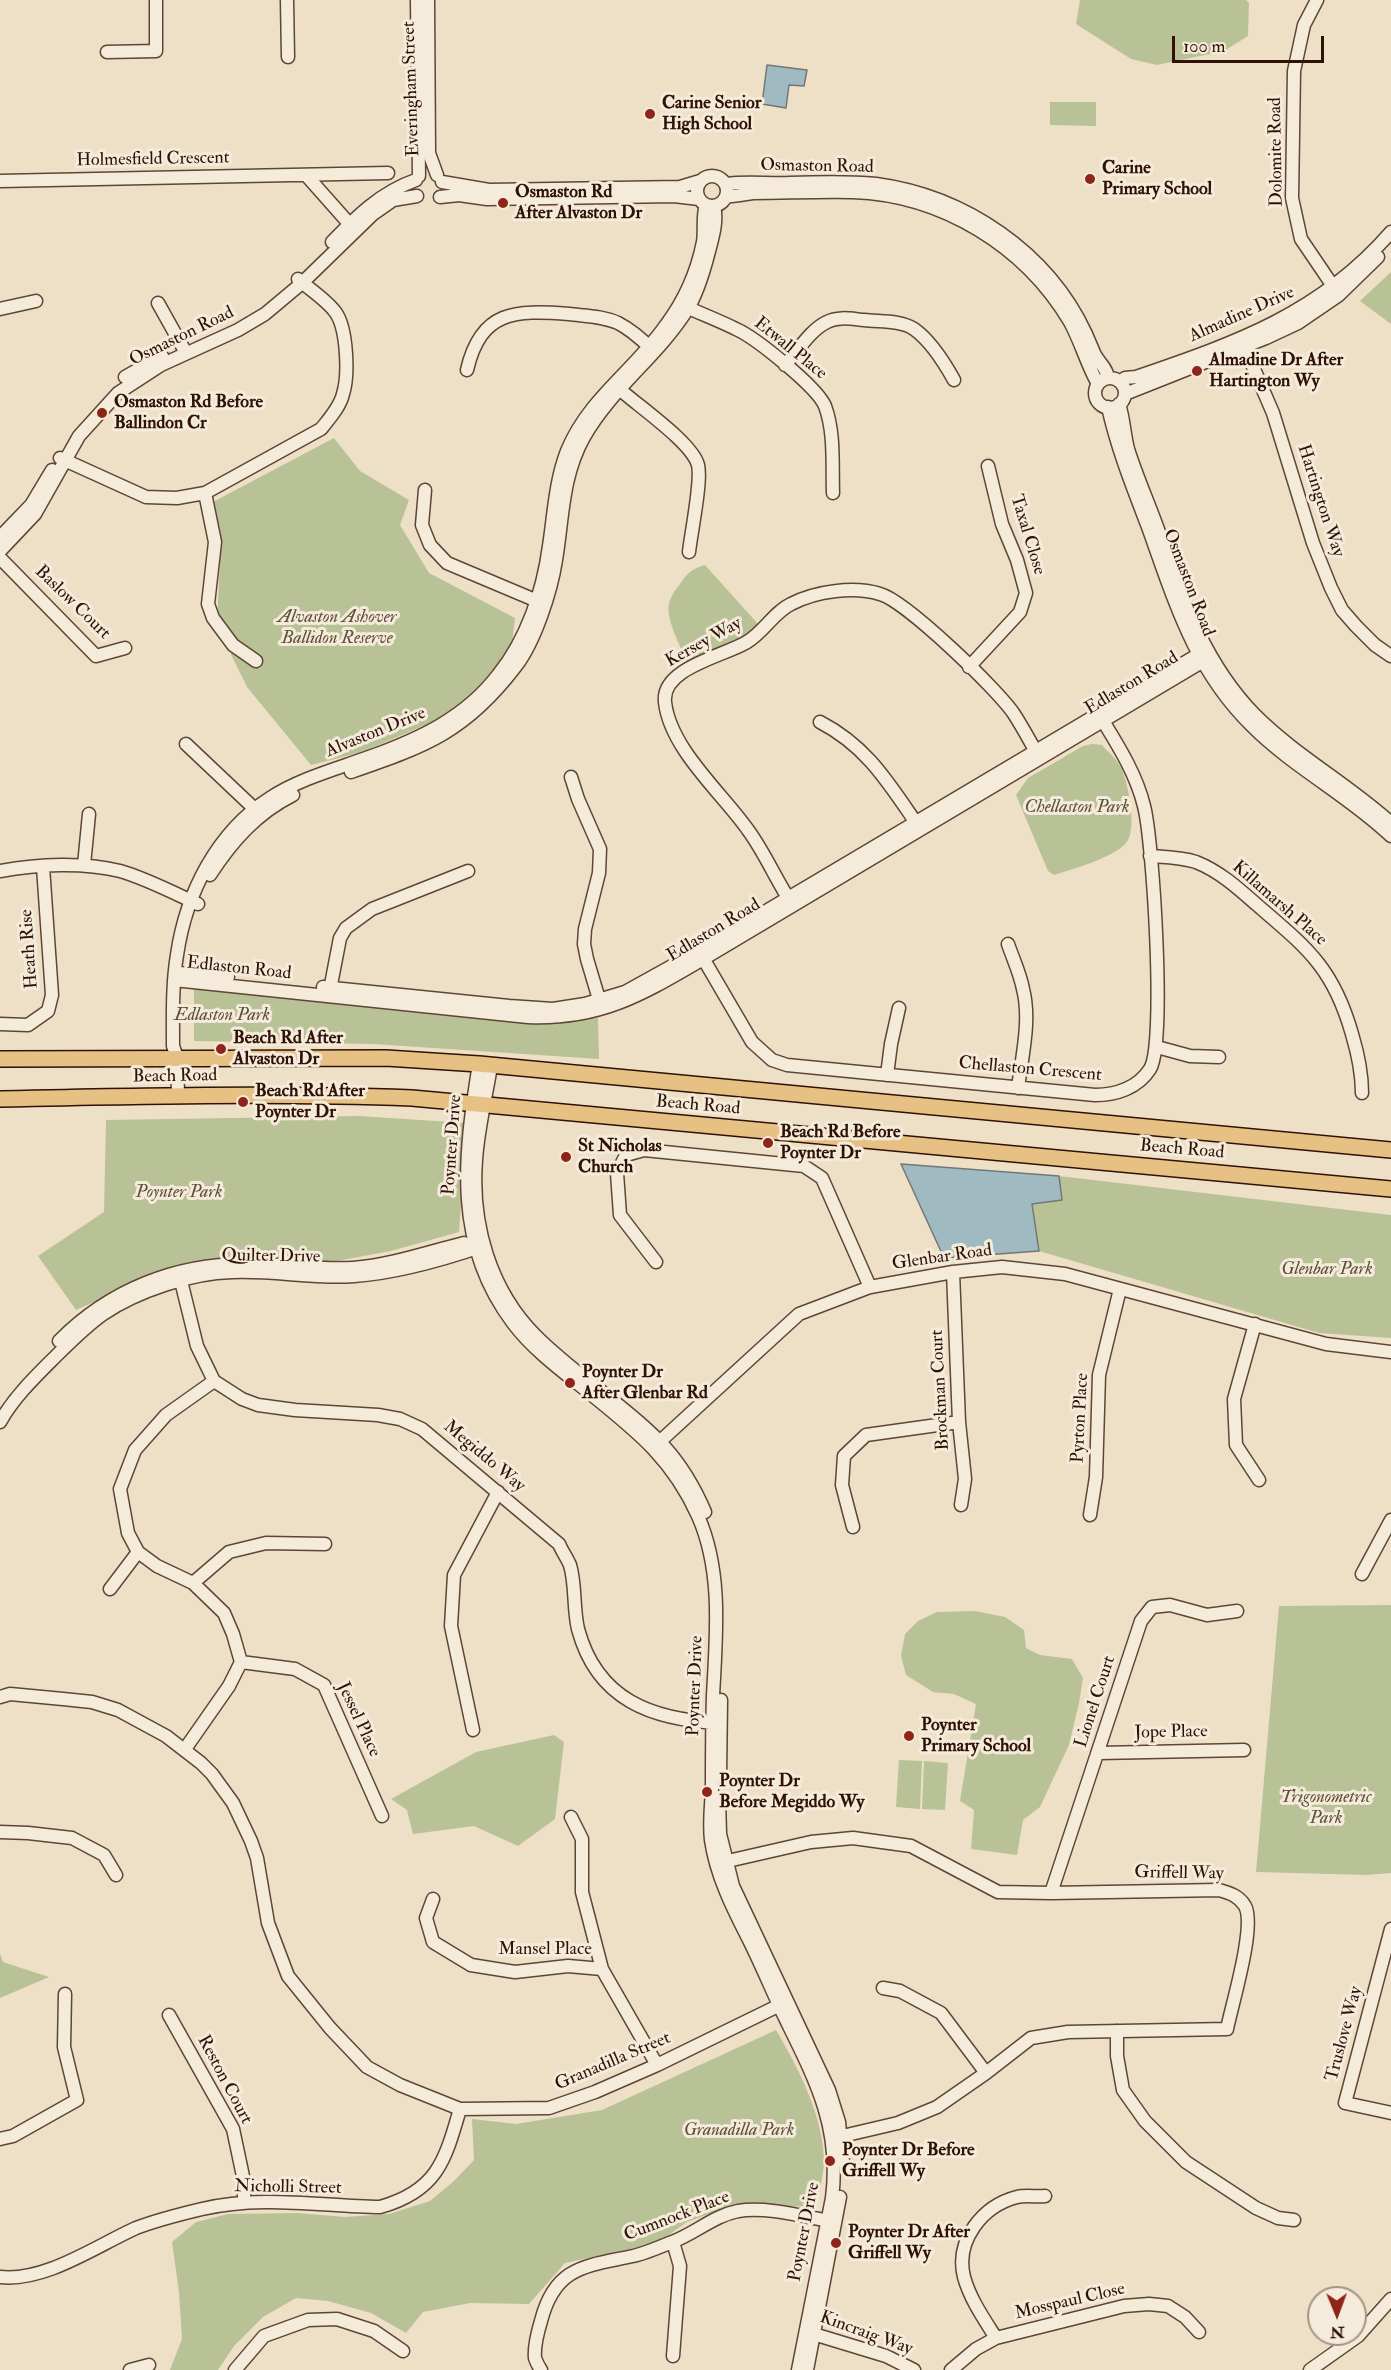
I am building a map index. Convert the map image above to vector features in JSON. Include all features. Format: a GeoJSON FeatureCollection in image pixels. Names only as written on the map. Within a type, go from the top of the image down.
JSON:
{"type":"FeatureCollection","features":[{"type":"Feature","properties":{"kind":"main road","name":"Beach Road"},"geometry":{"type":"LineString","coordinates":[[0,1059],[386,1058],[485,1065],[1391,1150]]}},
{"type":"Feature","properties":{"kind":"main road","name":"Beach Road"},"geometry":{"type":"LineString","coordinates":[[0,1099],[178,1095],[412,1098],[1391,1189]]}},
{"type":"Feature","properties":{"kind":"street"},"geometry":{"type":"LineString","coordinates":[[107,52],[156,51],[156,0]]}},
{"type":"Feature","properties":{"kind":"street"},"geometry":{"type":"LineString","coordinates":[[287,0],[288,57]]}},
{"type":"Feature","properties":{"kind":"street","name":"Everingham Street"},"geometry":{"type":"LineString","coordinates":[[417,0],[417,178]]}},
{"type":"Feature","properties":{"kind":"street","name":"Everingham Street"},"geometry":{"type":"LineString","coordinates":[[428,0],[429,153],[440,179]]}},
{"type":"Feature","properties":{"kind":"street","name":"Dolomite Road"},"geometry":{"type":"LineString","coordinates":[[1317,0],[1304,25],[1294,71],[1293,198],[1301,238],[1336,291]]}},
{"type":"Feature","properties":{"kind":"street"},"geometry":{"type":"LineString","coordinates":[[429,172],[440,179],[489,190],[680,187],[700,181],[707,176],[715,176],[726,190],[722,202],[706,203],[674,196],[487,199],[459,195],[440,197],[429,202],[417,196],[414,188],[417,178],[429,172]]}},
{"type":"Feature","properties":{"kind":"street","name":"Holmesfield Crescent"},"geometry":{"type":"LineString","coordinates":[[0,181],[388,173]]}},
{"type":"Feature","properties":{"kind":"street"},"geometry":{"type":"LineString","coordinates":[[306,175],[352,227]]}},
{"type":"Feature","properties":{"kind":"street","name":"Osmaston Road"},"geometry":{"type":"LineString","coordinates":[[0,551],[35,514],[86,415],[107,392],[145,364],[184,350],[248,316],[299,280],[386,193],[417,178]]}},
{"type":"Feature","properties":{"kind":"street"},"geometry":{"type":"LineString","coordinates":[[440,179],[443,190],[440,197]]}},
{"type":"Feature","properties":{"kind":"street"},"geometry":{"type":"LineString","coordinates":[[700,181],[696,190],[706,203]]}},
{"type":"Feature","properties":{"kind":"street","name":"Osmaston Road"},"geometry":{"type":"LineString","coordinates":[[726,190],[871,194],[908,200],[959,219],[996,240],[1047,289],[1113,392],[1126,467],[1176,608],[1231,703],[1265,738],[1391,836]]}},
{"type":"Feature","properties":{"kind":"street","name":"Osmaston Road"},"geometry":{"type":"LineString","coordinates":[[352,227],[393,200],[417,196]]}},
{"type":"Feature","properties":{"kind":"street","name":"Alvaston Drive"},"geometry":{"type":"LineString","coordinates":[[178,1095],[177,1057],[173,1046],[182,929],[194,902],[198,881],[212,857],[241,821],[258,811],[272,796],[300,783],[416,740],[451,720],[482,694],[499,674],[540,603],[556,491],[567,451],[586,416],[652,348],[666,326],[684,306],[704,270],[710,250],[714,224],[706,203]]}},
{"type":"Feature","properties":{"kind":"street","name":"Almadine Drive"},"geometry":{"type":"LineString","coordinates":[[1336,291],[1391,232]]}},
{"type":"Feature","properties":{"kind":"street","name":"Almadine Drive"},"geometry":{"type":"LineString","coordinates":[[1113,392],[1243,343],[1336,291],[1391,243]]}},
{"type":"Feature","properties":{"kind":"street"},"geometry":{"type":"LineString","coordinates":[[63,459],[146,497],[177,498],[205,494],[321,429],[344,394],[346,351],[344,327],[334,311],[299,280]]}},
{"type":"Feature","properties":{"kind":"street"},"geometry":{"type":"LineString","coordinates":[[0,309],[36,301]]}},
{"type":"Feature","properties":{"kind":"street"},"geometry":{"type":"LineString","coordinates":[[158,303],[184,350]]}},
{"type":"Feature","properties":{"kind":"street","name":"Etwall Place"},"geometry":{"type":"LineString","coordinates":[[684,306],[738,330],[785,365],[818,394],[825,407],[831,430],[833,493]]}},
{"type":"Feature","properties":{"kind":"street"},"geometry":{"type":"LineString","coordinates":[[467,370],[471,352],[486,328],[508,316],[524,313],[603,318],[616,322],[635,333],[652,348]]}},
{"type":"Feature","properties":{"kind":"street"},"geometry":{"type":"LineString","coordinates":[[785,365],[818,328],[836,319],[850,319],[895,323],[913,328],[943,361],[954,380]]}},
{"type":"Feature","properties":{"kind":"street","name":"Hartington Way"},"geometry":{"type":"LineString","coordinates":[[1243,343],[1273,413],[1313,543],[1331,588],[1342,610],[1356,626],[1375,645],[1391,656]]}},
{"type":"Feature","properties":{"kind":"street"},"geometry":{"type":"LineString","coordinates":[[616,387],[684,443],[696,460],[699,468],[689,552]]}},
{"type":"Feature","properties":{"kind":"street","name":"Osmaston Road"},"geometry":{"type":"LineString","coordinates":[[0,537],[31,505],[63,459]]}},
{"type":"Feature","properties":{"kind":"street","name":"Taxal Close"},"geometry":{"type":"LineString","coordinates":[[969,667],[1020,612],[1026,593],[1017,561],[1002,524],[988,466]]}},
{"type":"Feature","properties":{"kind":"street"},"geometry":{"type":"LineString","coordinates":[[425,490],[422,525],[430,545],[447,563],[540,603]]}},
{"type":"Feature","properties":{"kind":"street"},"geometry":{"type":"LineString","coordinates":[[205,494],[214,542],[208,604],[213,618],[233,645],[256,661]]}},
{"type":"Feature","properties":{"kind":"street","name":"Baslow Court"},"geometry":{"type":"LineString","coordinates":[[0,558],[96,656],[125,648]]}},
{"type":"Feature","properties":{"kind":"street","name":"Kersey Way"},"geometry":{"type":"LineString","coordinates":[[790,901],[758,843],[733,810],[711,787],[681,741],[665,703],[665,690],[670,682],[695,666],[747,642],[791,604],[816,595],[849,591],[866,591],[895,600],[969,667],[1013,712],[1037,755]]}},
{"type":"Feature","properties":{"kind":"street","name":"Osmaston Road"},"geometry":{"type":"LineString","coordinates":[[1204,656],[1274,734],[1352,791],[1391,823]]}},
{"type":"Feature","properties":{"kind":"street","name":"Edlaston Road"},"geometry":{"type":"LineString","coordinates":[[178,977],[531,1008],[553,1009],[601,1005],[701,955],[1204,656]]}},
{"type":"Feature","properties":{"kind":"street","name":"Chellaston Crescent"},"geometry":{"type":"LineString","coordinates":[[701,955],[752,1042],[772,1060],[788,1065],[1018,1088],[1095,1095],[1112,1095],[1123,1092],[1151,1069],[1156,1047],[1156,958],[1150,856],[1147,821],[1138,787],[1128,764],[1101,718]]}},
{"type":"Feature","properties":{"kind":"street"},"geometry":{"type":"LineString","coordinates":[[820,722],[849,739],[868,758],[886,778],[917,825]]}},
{"type":"Feature","properties":{"kind":"street"},"geometry":{"type":"LineString","coordinates":[[186,744],[258,811]]}},
{"type":"Feature","properties":{"kind":"street"},"geometry":{"type":"LineString","coordinates":[[571,777],[600,849],[599,873],[585,929],[584,944],[586,959],[601,1005]]}},
{"type":"Feature","properties":{"kind":"street"},"geometry":{"type":"LineString","coordinates":[[84,866],[89,814]]}},
{"type":"Feature","properties":{"kind":"street","name":"Killamarsh Place"},"geometry":{"type":"LineString","coordinates":[[1150,856],[1180,858],[1196,862],[1214,871],[1230,882],[1312,954],[1331,980],[1344,1009],[1358,1055],[1362,1093]]}},
{"type":"Feature","properties":{"kind":"street"},"geometry":{"type":"LineString","coordinates":[[0,872],[19,868],[84,866],[121,872],[194,902]]}},
{"type":"Feature","properties":{"kind":"street","name":"Heath Rise"},"geometry":{"type":"LineString","coordinates":[[0,1024],[28,1025],[48,1011],[52,995],[43,867]]}},
{"type":"Feature","properties":{"kind":"street"},"geometry":{"type":"LineString","coordinates":[[329,991],[339,938],[346,928],[372,909],[468,871]]}},
{"type":"Feature","properties":{"kind":"street"},"geometry":{"type":"LineString","coordinates":[[1008,944],[1022,983],[1025,1004],[1023,1054],[1018,1088]]}},
{"type":"Feature","properties":{"kind":"street"},"geometry":{"type":"LineString","coordinates":[[887,1075],[899,1008]]}},
{"type":"Feature","properties":{"kind":"street"},"geometry":{"type":"LineString","coordinates":[[1156,1047],[1190,1056],[1219,1057]]}},
{"type":"Feature","properties":{"kind":"street","name":"Poynter Drive"},"geometry":{"type":"LineString","coordinates":[[485,1065],[479,1105],[475,1182],[479,1243],[506,1297],[535,1335],[657,1444],[694,1488],[713,1532],[719,1559],[722,1603],[716,1723],[721,1862],[783,2004],[829,2090],[837,2138],[831,2222],[810,2332],[807,2370]]}},
{"type":"Feature","properties":{"kind":"street"},"geometry":{"type":"LineString","coordinates":[[656,1262],[620,1215],[617,1173],[626,1155],[644,1150],[804,1166],[822,1178],[870,1287]]}},
{"type":"Feature","properties":{"kind":"street","name":"Quilter Drive"},"geometry":{"type":"LineString","coordinates":[[0,1422],[7,1410],[43,1369],[90,1323],[125,1301],[181,1281],[206,1275],[232,1272],[352,1276],[405,1268],[479,1243]]}},
{"type":"Feature","properties":{"kind":"street","name":"Quilter Drive"},"geometry":{"type":"LineString","coordinates":[[0,1406],[77,1323],[111,1299],[155,1279],[218,1265],[258,1264],[330,1268],[370,1266],[479,1243]]}},
{"type":"Feature","properties":{"kind":"street","name":"Glenbar Road"},"geometry":{"type":"LineString","coordinates":[[657,1444],[799,1314],[870,1287],[953,1272],[1002,1267],[1065,1274],[1326,1344],[1391,1352]]}},
{"type":"Feature","properties":{"kind":"street","name":"Brockman Court"},"geometry":{"type":"LineString","coordinates":[[953,1272],[959,1422],[965,1479],[961,1505]]}},
{"type":"Feature","properties":{"kind":"street"},"geometry":{"type":"LineString","coordinates":[[181,1281],[196,1346],[214,1381],[166,1415],[135,1450],[120,1489],[128,1533],[138,1552],[156,1566],[193,1583],[224,1613],[241,1662],[229,1686],[185,1749]]}},
{"type":"Feature","properties":{"kind":"street","name":"Pyrton Place"},"geometry":{"type":"LineString","coordinates":[[1090,1515],[1096,1477],[1099,1375],[1120,1288]]}},
{"type":"Feature","properties":{"kind":"street"},"geometry":{"type":"LineString","coordinates":[[1255,1324],[1234,1399],[1236,1445],[1259,1480]]}},
{"type":"Feature","properties":{"kind":"street","name":"Megiddo Way"},"geometry":{"type":"LineString","coordinates":[[214,1381],[242,1399],[258,1405],[295,1410],[356,1412],[400,1419],[422,1429],[546,1530],[559,1544],[570,1565],[578,1627],[589,1662],[607,1684],[626,1700],[660,1714],[688,1721],[716,1723]]}},
{"type":"Feature","properties":{"kind":"street"},"geometry":{"type":"LineString","coordinates":[[853,1527],[842,1485],[844,1456],[866,1435],[959,1422]]}},
{"type":"Feature","properties":{"kind":"street"},"geometry":{"type":"LineString","coordinates":[[472,1730],[451,1626],[454,1575],[498,1492]]}},
{"type":"Feature","properties":{"kind":"street"},"geometry":{"type":"LineString","coordinates":[[1362,1574],[1391,1520]]}},
{"type":"Feature","properties":{"kind":"street"},"geometry":{"type":"LineString","coordinates":[[193,1583],[229,1552],[266,1543],[325,1544]]}},
{"type":"Feature","properties":{"kind":"street"},"geometry":{"type":"LineString","coordinates":[[110,1589],[138,1552]]}},
{"type":"Feature","properties":{"kind":"street","name":"Lionel Court"},"geometry":{"type":"LineString","coordinates":[[1051,1893],[1141,1621],[1152,1607],[1170,1605],[1207,1615],[1237,1611]]}},
{"type":"Feature","properties":{"kind":"street","name":"Jessel Place"},"geometry":{"type":"LineString","coordinates":[[241,1662],[295,1669],[324,1684],[382,1816]]}},
{"type":"Feature","properties":{"kind":"street","name":"Granadilla Street"},"geometry":{"type":"LineString","coordinates":[[3,1694],[92,1702],[137,1718],[185,1749],[212,1774],[243,1822],[257,1858],[268,1923],[288,1976],[330,2028],[367,2067],[400,2085],[460,2109],[549,2108],[595,2092],[657,2065],[783,2004]]}},
{"type":"Feature","properties":{"kind":"street","name":"Jope Place"},"geometry":{"type":"LineString","coordinates":[[1098,1753],[1244,1750]]}},
{"type":"Feature","properties":{"kind":"street"},"geometry":{"type":"LineString","coordinates":[[571,1817],[582,1839],[582,1892],[602,1969],[657,2065]]}},
{"type":"Feature","properties":{"kind":"street"},"geometry":{"type":"LineString","coordinates":[[0,1832],[72,1838],[104,1855],[116,1875]]}},
{"type":"Feature","properties":{"kind":"street","name":"Griffell Way"},"geometry":{"type":"LineString","coordinates":[[721,1862],[811,1842],[853,1838],[911,1846],[998,1892],[1219,1890],[1235,1894],[1246,1908],[1250,1926],[1227,2029],[1068,2031],[1031,2038],[937,2107],[898,2122],[837,2138]]}},
{"type":"Feature","properties":{"kind":"street","name":"Mansel Place"},"geometry":{"type":"LineString","coordinates":[[433,1899],[426,1918],[433,1942],[471,1965],[515,1972],[568,1966],[602,1969]]}},
{"type":"Feature","properties":{"kind":"street","name":"Truslove Way"},"geometry":{"type":"LineString","coordinates":[[1391,1929],[1346,2103],[1391,2112]]}},
{"type":"Feature","properties":{"kind":"street"},"geometry":{"type":"LineString","coordinates":[[883,1988],[900,1991],[940,2013],[986,2073]]}},
{"type":"Feature","properties":{"kind":"street"},"geometry":{"type":"LineString","coordinates":[[0,2139],[12,2136],[77,2100],[64,2047],[65,1994]]}},
{"type":"Feature","properties":{"kind":"street","name":"Reston Court"},"geometry":{"type":"LineString","coordinates":[[169,2015],[233,2129],[244,2181],[244,2201]]}},
{"type":"Feature","properties":{"kind":"street"},"geometry":{"type":"LineString","coordinates":[[1117,2031],[1117,2056],[1123,2090],[1144,2121],[1186,2162],[1256,2208],[1278,2218],[1294,2220]]}},
{"type":"Feature","properties":{"kind":"street","name":"Nicholli Street"},"geometry":{"type":"LineString","coordinates":[[0,2277],[30,2276],[52,2268],[138,2227],[203,2209],[244,2201],[380,2207],[400,2201],[420,2190],[437,2172],[451,2139],[460,2109]]}},
{"type":"Feature","properties":{"kind":"street"},"geometry":{"type":"LineString","coordinates":[[996,2338],[967,2288],[961,2261],[967,2237],[987,2213],[1004,2202],[1019,2197],[1045,2196]]}},
{"type":"Feature","properties":{"kind":"street","name":"Cumnock Place"},"geometry":{"type":"LineString","coordinates":[[541,2370],[535,2358],[545,2305],[554,2288],[574,2270],[607,2260],[635,2256],[673,2242],[713,2218],[740,2211],[779,2212],[831,2222]]}},
{"type":"Feature","properties":{"kind":"street"},"geometry":{"type":"LineString","coordinates":[[673,2242],[680,2266],[673,2356]]}},
{"type":"Feature","properties":{"kind":"street"},"geometry":{"type":"LineString","coordinates":[[1310,2370],[1358,2336],[1391,2300]]}},
{"type":"Feature","properties":{"kind":"street","name":"Mosspaul Close"},"geometry":{"type":"LineString","coordinates":[[951,2370],[976,2349],[996,2338],[1124,2306],[1149,2304],[1168,2306],[1185,2317],[1198,2332]]}},
{"type":"Feature","properties":{"kind":"street"},"geometry":{"type":"LineString","coordinates":[[235,2370],[264,2336],[308,2320],[337,2319],[374,2331],[403,2351]]}},
{"type":"Feature","properties":{"kind":"street","name":"Poynter Drive"},"geometry":{"type":"LineString","coordinates":[[798,2370],[810,2332]]}},
{"type":"Feature","properties":{"kind":"street","name":"Kincraig Way"},"geometry":{"type":"LineString","coordinates":[[810,2332],[886,2356],[914,2370]]}},
{"type":"Feature","properties":{"kind":"street"},"geometry":{"type":"LineString","coordinates":[[130,2370],[149,2365]]}},
{"type":"Feature","properties":{"kind":"green space"},"geometry":{"type":"Polygon","coordinates":[[[1080,0],[1246,0],[1249,3],[1248,36],[1224,51],[1157,65],[1131,59],[1076,24],[1080,0]]]}},
{"type":"Feature","properties":{"kind":"green space"},"geometry":{"type":"Polygon","coordinates":[[[1050,102],[1096,102],[1096,126],[1050,125],[1050,102]]]}},
{"type":"Feature","properties":{"kind":"green space"},"geometry":{"type":"Polygon","coordinates":[[[1391,272],[1391,324],[1360,301],[1391,272]]]}},
{"type":"Feature","properties":{"kind":"green space","name":"Alvaston Ashover Ballidon Reserve"},"geometry":{"type":"Polygon","coordinates":[[[334,438],[360,471],[409,500],[400,525],[429,573],[515,618],[512,643],[480,692],[437,720],[362,752],[311,765],[247,687],[217,626],[220,559],[213,502],[334,438]]]}},
{"type":"Feature","properties":{"kind":"green space"},"geometry":{"type":"Polygon","coordinates":[[[705,565],[759,625],[746,635],[687,662],[674,631],[668,606],[685,577],[694,569],[705,565]]]}},
{"type":"Feature","properties":{"kind":"green space","name":"Chellaston Park"},"geometry":{"type":"Polygon","coordinates":[[[1102,745],[1116,760],[1123,773],[1129,793],[1130,837],[1126,843],[1112,853],[1054,875],[1048,871],[1016,795],[1028,778],[1083,746],[1102,745]]]}},
{"type":"Feature","properties":{"kind":"green space","name":"Edlaston Park"},"geometry":{"type":"Polygon","coordinates":[[[194,987],[541,1022],[598,1018],[599,1059],[373,1044],[194,1041],[194,987]]]}},
{"type":"Feature","properties":{"kind":"green space","name":"Poynter Park"},"geometry":{"type":"Polygon","coordinates":[[[359,1116],[467,1123],[459,1232],[391,1251],[326,1263],[166,1270],[76,1310],[38,1256],[104,1212],[106,1120],[359,1116]]]}},
{"type":"Feature","properties":{"kind":"green space","name":"Glenbar Park"},"geometry":{"type":"Polygon","coordinates":[[[1059,1176],[1391,1215],[1391,1338],[1319,1333],[1039,1251],[1032,1204],[1062,1200],[1059,1176]]]}},
{"type":"Feature","properties":{"kind":"green space","name":"Trigonometric Park"},"geometry":{"type":"Polygon","coordinates":[[[1391,1605],[1391,1873],[1366,1875],[1256,1872],[1279,1606],[1391,1605]]]}},
{"type":"Feature","properties":{"kind":"green space"},"geometry":{"type":"Polygon","coordinates":[[[975,1611],[1005,1617],[1024,1630],[1026,1648],[1040,1655],[1072,1659],[1083,1678],[1069,1745],[1040,1807],[1023,1820],[1017,1855],[971,1849],[974,1810],[960,1801],[976,1704],[954,1694],[933,1692],[906,1675],[901,1656],[905,1634],[918,1621],[937,1612],[975,1611]]]}},
{"type":"Feature","properties":{"kind":"green space"},"geometry":{"type":"Polygon","coordinates":[[[554,1735],[564,1742],[555,1819],[518,1846],[474,1826],[413,1834],[407,1810],[391,1799],[476,1752],[554,1735]]]}},
{"type":"Feature","properties":{"kind":"green space"},"geometry":{"type":"Polygon","coordinates":[[[899,1760],[922,1761],[920,1809],[896,1807],[899,1760]]]}},
{"type":"Feature","properties":{"kind":"green space"},"geometry":{"type":"Polygon","coordinates":[[[924,1761],[948,1763],[945,1810],[922,1809],[924,1761]]]}},
{"type":"Feature","properties":{"kind":"green space"},"geometry":{"type":"Polygon","coordinates":[[[0,1954],[3,1962],[49,1977],[0,1998],[0,1954]]]}},
{"type":"Feature","properties":{"kind":"green space","name":"Granadilla Park"},"geometry":{"type":"Polygon","coordinates":[[[776,2030],[808,2092],[823,2143],[824,2166],[816,2206],[725,2208],[687,2222],[657,2243],[565,2263],[529,2304],[470,2303],[423,2312],[406,2333],[371,2313],[328,2301],[296,2298],[263,2317],[234,2346],[218,2370],[170,2370],[182,2339],[179,2292],[172,2242],[196,2222],[228,2214],[297,2213],[345,2217],[389,2214],[430,2201],[474,2160],[472,2119],[516,2124],[602,2110],[776,2030]]]}},
{"type":"Feature","properties":{"kind":"water"},"geometry":{"type":"Polygon","coordinates":[[[767,65],[807,70],[804,86],[789,85],[786,108],[762,104],[767,65]]]}},
{"type":"Feature","properties":{"kind":"water"},"geometry":{"type":"Polygon","coordinates":[[[901,1164],[1059,1176],[1062,1200],[1032,1204],[1039,1251],[944,1258],[901,1164]]]}},
{"type":"Feature","properties":{"kind":"place","name":"Carine Senior High School"},"geometry":{"type":"Point","coordinates":[650,114]}},
{"type":"Feature","properties":{"kind":"place","name":"Carine Primary School"},"geometry":{"type":"Point","coordinates":[1090,179]}},
{"type":"Feature","properties":{"kind":"place","name":"Osmaston Rd After Alvaston Dr"},"geometry":{"type":"Point","coordinates":[503,203]}},
{"type":"Feature","properties":{"kind":"place","name":"Almadine Dr After Hartington Wy"},"geometry":{"type":"Point","coordinates":[1197,371]}},
{"type":"Feature","properties":{"kind":"place","name":"Osmaston Rd Before Ballindon Cr"},"geometry":{"type":"Point","coordinates":[102,413]}},
{"type":"Feature","properties":{"kind":"place","name":"Beach Rd After Alvaston Dr"},"geometry":{"type":"Point","coordinates":[221,1049]}},
{"type":"Feature","properties":{"kind":"place","name":"Beach Rd After Poynter Dr"},"geometry":{"type":"Point","coordinates":[243,1102]}},
{"type":"Feature","properties":{"kind":"place","name":"Beach Rd Before Poynter Dr"},"geometry":{"type":"Point","coordinates":[768,1143]}},
{"type":"Feature","properties":{"kind":"place","name":"St Nicholas Church"},"geometry":{"type":"Point","coordinates":[566,1157]}},
{"type":"Feature","properties":{"kind":"place","name":"Poynter Dr After Glenbar Rd"},"geometry":{"type":"Point","coordinates":[570,1383]}},
{"type":"Feature","properties":{"kind":"place","name":"Poynter Primary School"},"geometry":{"type":"Point","coordinates":[909,1736]}},
{"type":"Feature","properties":{"kind":"place","name":"Poynter Dr Before Megiddo Wy"},"geometry":{"type":"Point","coordinates":[707,1792]}},
{"type":"Feature","properties":{"kind":"place","name":"Poynter Dr Before Griffell Wy"},"geometry":{"type":"Point","coordinates":[830,2161]}},
{"type":"Feature","properties":{"kind":"place","name":"Poynter Dr After Griffell Wy"},"geometry":{"type":"Point","coordinates":[836,2243]}}]}
